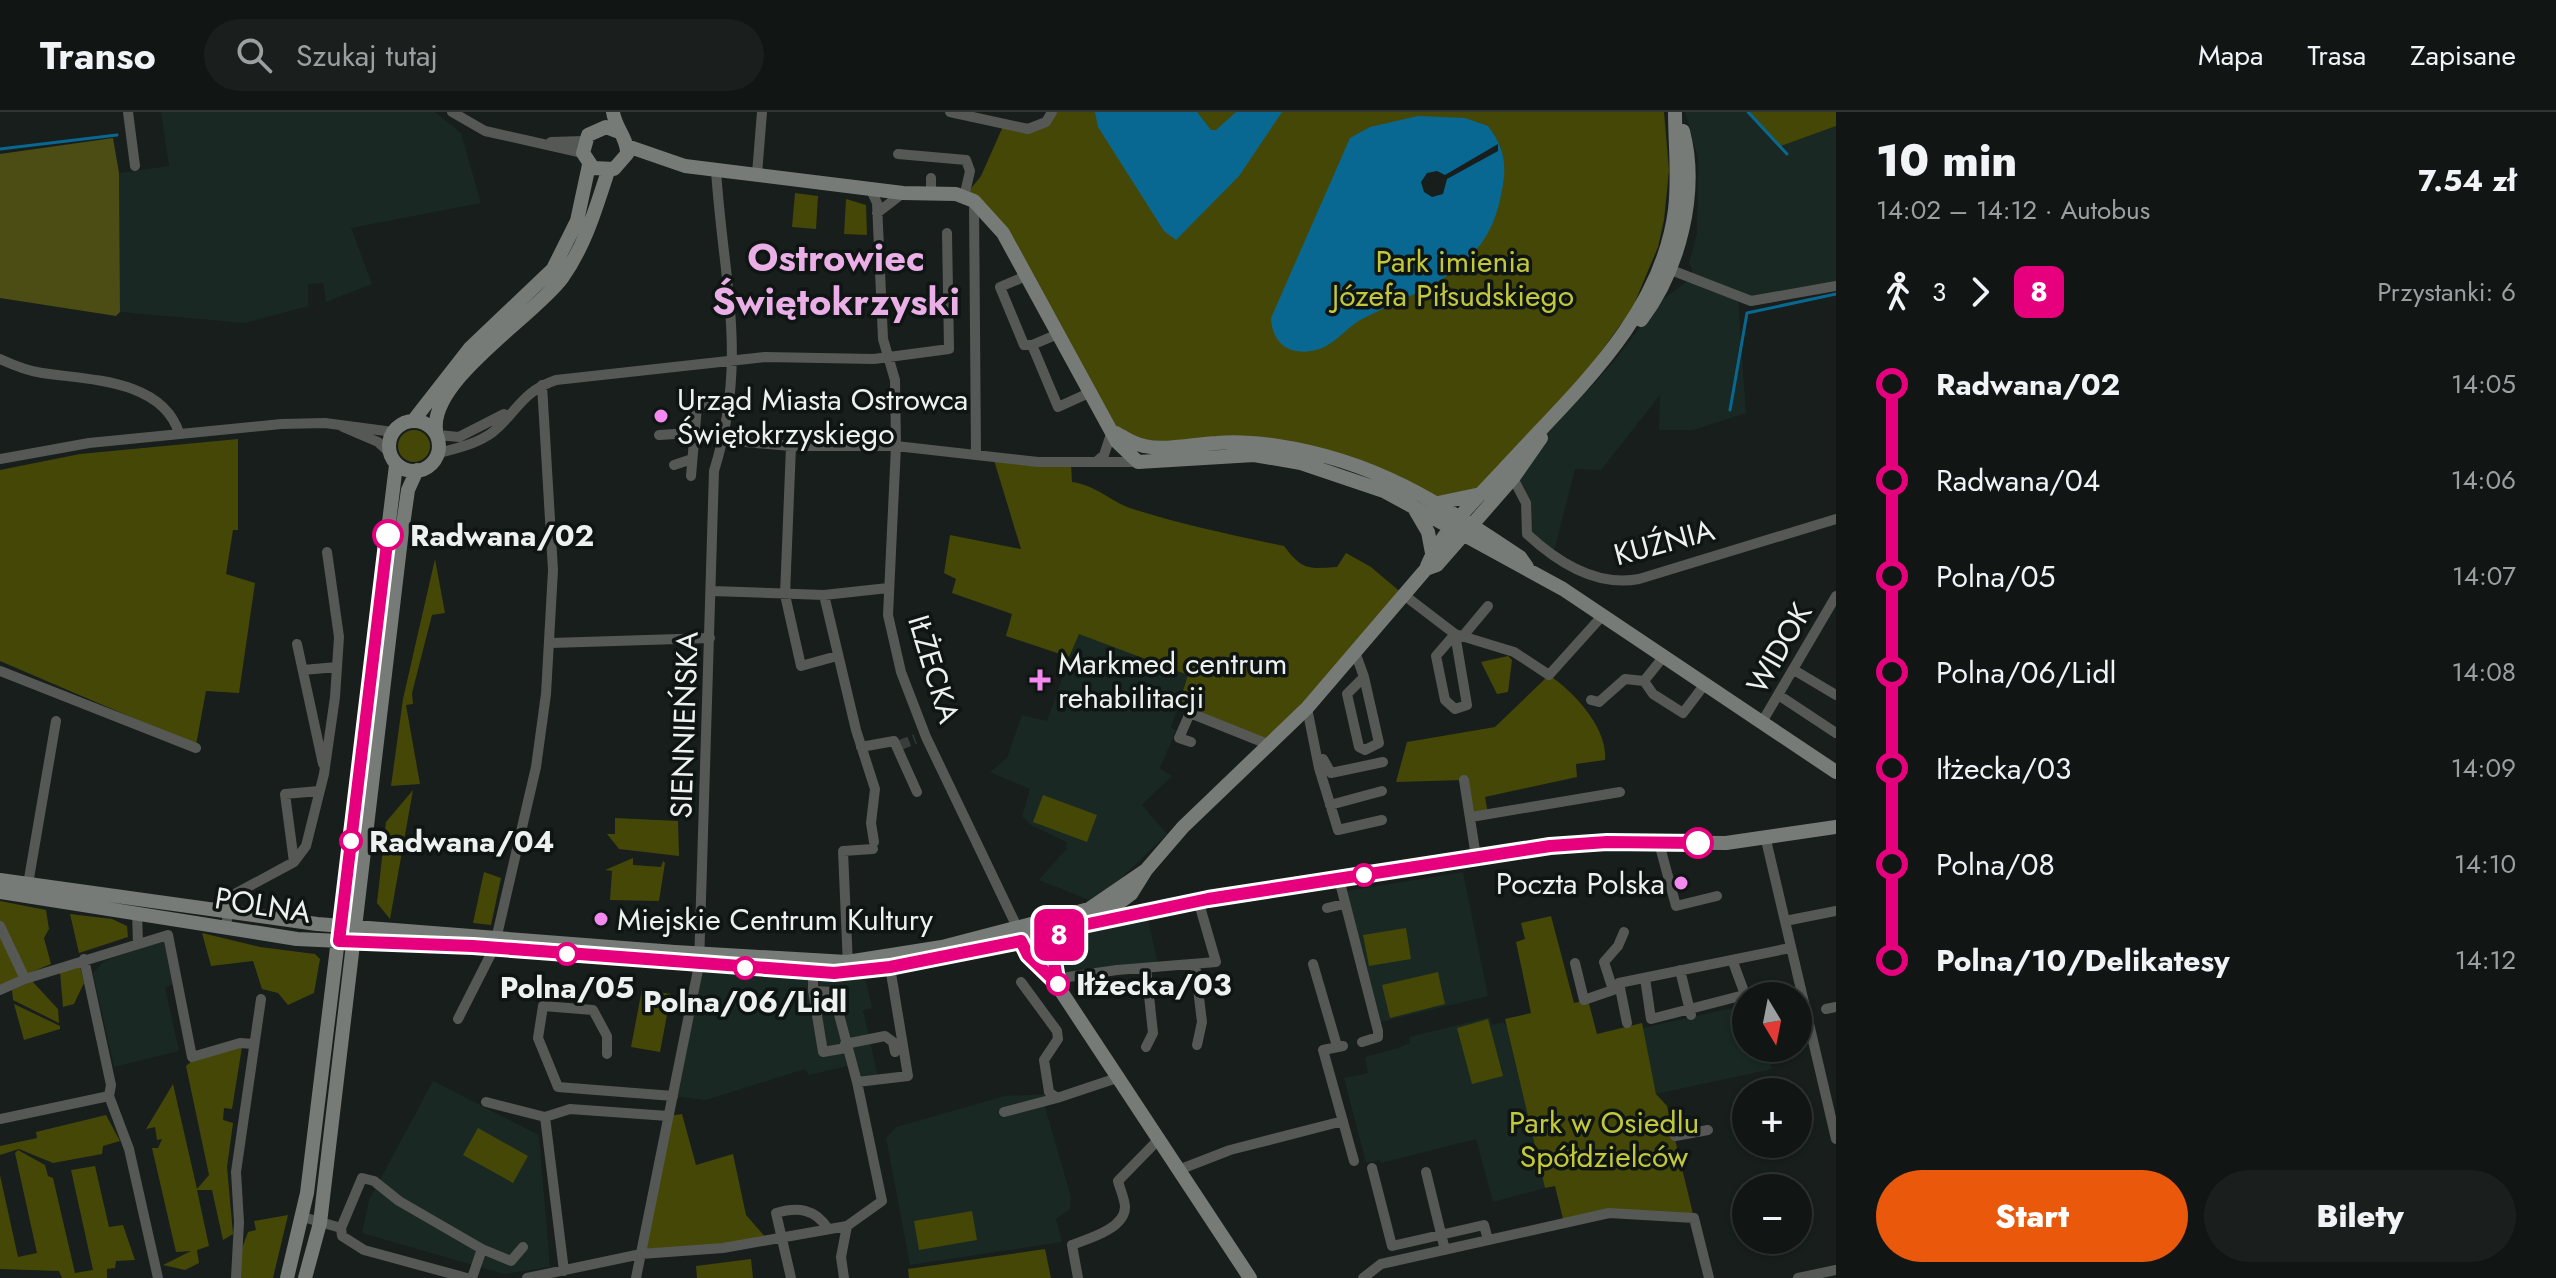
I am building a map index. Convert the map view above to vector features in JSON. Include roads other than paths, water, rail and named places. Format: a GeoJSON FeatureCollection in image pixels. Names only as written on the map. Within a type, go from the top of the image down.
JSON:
{"type":"FeatureCollection","features":[{"type":"Feature","properties":{"kind":"street"},"geometry":{"type":"LineString","coordinates":[[128,112],[135,166]]}},
{"type":"Feature","properties":{"kind":"street"},"geometry":{"type":"LineString","coordinates":[[452,112],[485,131],[586,153],[608,171]]}},
{"type":"Feature","properties":{"kind":"street"},"geometry":{"type":"LineString","coordinates":[[0,459],[179,433],[281,424],[393,432],[413,421],[470,348],[553,269],[577,221],[586,153],[610,112],[626,153]]}},
{"type":"Feature","properties":{"kind":"street"},"geometry":{"type":"LineString","coordinates":[[757,174],[762,112]]}},
{"type":"Feature","properties":{"kind":"street"},"geometry":{"type":"LineString","coordinates":[[950,112],[1028,129],[1046,122],[1052,112]]}},
{"type":"Feature","properties":{"kind":"street"},"geometry":{"type":"LineString","coordinates":[[1438,555],[1589,380],[1669,273],[1682,228],[1688,178],[1685,139],[1675,112]]}},
{"type":"Feature","properties":{"kind":"street"},"geometry":{"type":"LineString","coordinates":[[1669,273],[1675,209],[1675,112]]}},
{"type":"Feature","properties":{"kind":"street"},"geometry":{"type":"LineString","coordinates":[[598,128],[619,132]]}},
{"type":"Feature","properties":{"kind":"street"},"geometry":{"type":"LineString","coordinates":[[626,153],[716,170],[903,193]]}},
{"type":"Feature","properties":{"kind":"street"},"geometry":{"type":"LineString","coordinates":[[439,453],[435,417],[441,403],[464,373],[563,276],[585,237],[608,171],[626,153]]}},
{"type":"Feature","properties":{"kind":"street"},"geometry":{"type":"LineString","coordinates":[[898,154],[962,159],[969,163],[976,455]]}},
{"type":"Feature","properties":{"kind":"street","name":"SIENNIEŃSKA"},"geometry":{"type":"LineString","coordinates":[[636,1278],[699,958],[714,471],[723,440],[734,363],[731,287],[716,170]]}},
{"type":"Feature","properties":{"kind":"street"},"geometry":{"type":"LineString","coordinates":[[877,213],[903,193],[931,185],[969,199],[997,224],[1112,431],[1134,458]]}},
{"type":"Feature","properties":{"kind":"street","name":"IŁŻECKA"},"geometry":{"type":"LineString","coordinates":[[877,189],[883,339],[895,380],[896,446],[888,615],[921,738],[1022,936],[1058,984],[1250,1278]]}},
{"type":"Feature","properties":{"kind":"street"},"geometry":{"type":"LineString","coordinates":[[305,1278],[320,1223],[357,934],[371,779],[401,539],[408,490],[417,470],[431,464],[439,453],[481,439],[494,431],[526,394],[542,385],[765,357],[888,357],[949,349],[947,233]]}},
{"type":"Feature","properties":{"kind":"street"},"geometry":{"type":"LineString","coordinates":[[1669,273],[1751,301],[1836,286]]}},
{"type":"Feature","properties":{"kind":"street"},"geometry":{"type":"LineString","coordinates":[[1026,276],[1000,287],[1024,345],[1032,345],[1058,334]]}},
{"type":"Feature","properties":{"kind":"street"},"geometry":{"type":"LineString","coordinates":[[1032,345],[1058,407],[1091,392]]}},
{"type":"Feature","properties":{"kind":"street"},"geometry":{"type":"LineString","coordinates":[[0,359],[39,373],[102,381],[150,397],[172,418],[179,433]]}},
{"type":"Feature","properties":{"kind":"street"},"geometry":{"type":"LineString","coordinates":[[458,1019],[495,942],[537,758],[551,643],[553,570],[542,385]]}},
{"type":"Feature","properties":{"kind":"street"},"geometry":{"type":"LineString","coordinates":[[691,476],[692,433],[697,406],[727,408]]}},
{"type":"Feature","properties":{"kind":"street"},"geometry":{"type":"LineString","coordinates":[[413,421],[437,432],[459,437],[512,409]]}},
{"type":"Feature","properties":{"kind":"street"},"geometry":{"type":"LineString","coordinates":[[341,426],[378,442],[392,458],[417,470]]}},
{"type":"Feature","properties":{"kind":"street"},"geometry":{"type":"LineString","coordinates":[[1096,462],[1104,455],[1112,431]]}},
{"type":"Feature","properties":{"kind":"street"},"geometry":{"type":"LineString","coordinates":[[1112,431],[1131,442],[1157,448],[1233,442],[1281,446],[1380,474],[1438,503],[1462,528]]}},
{"type":"Feature","properties":{"kind":"street"},"geometry":{"type":"LineString","coordinates":[[287,1278],[303,1217],[339,941],[393,432]]}},
{"type":"Feature","properties":{"kind":"street"},"geometry":{"type":"LineString","coordinates":[[659,435],[692,433]]}},
{"type":"Feature","properties":{"kind":"street"},"geometry":{"type":"LineString","coordinates":[[723,440],[791,446],[896,446],[1038,462],[1096,462],[1222,454],[1277,458],[1373,487],[1462,528],[1603,615],[1836,772]]}},
{"type":"Feature","properties":{"kind":"street"},"geometry":{"type":"LineString","coordinates":[[791,446],[785,595],[801,666],[837,656]]}},
{"type":"Feature","properties":{"kind":"street"},"geometry":{"type":"LineString","coordinates":[[1134,458],[1157,448]]}},
{"type":"Feature","properties":{"kind":"street"},"geometry":{"type":"LineString","coordinates":[[674,465],[692,459]]}},
{"type":"Feature","properties":{"kind":"street","name":"KUŹNIA"},"geometry":{"type":"LineString","coordinates":[[1508,474],[1523,493],[1527,534],[1576,568],[1609,582],[1639,579],[1836,519]]}},
{"type":"Feature","properties":{"kind":"street"},"geometry":{"type":"LineString","coordinates":[[1438,503],[1485,500]]}},
{"type":"Feature","properties":{"kind":"street"},"geometry":{"type":"LineString","coordinates":[[1485,500],[1495,548]]}},
{"type":"Feature","properties":{"kind":"street"},"geometry":{"type":"LineString","coordinates":[[1090,922],[1124,895],[1183,827],[1307,708],[1426,569],[1437,565],[1438,555],[1414,508]]}},
{"type":"Feature","properties":{"kind":"street"},"geometry":{"type":"LineString","coordinates":[[1438,555],[1495,548]]}},
{"type":"Feature","properties":{"kind":"street"},"geometry":{"type":"LineString","coordinates":[[228,919],[231,896],[294,862],[306,846],[332,729],[337,667],[339,637],[327,552]]}},
{"type":"Feature","properties":{"kind":"street"},"geometry":{"type":"LineString","coordinates":[[712,591],[824,595],[888,588]]}},
{"type":"Feature","properties":{"kind":"street"},"geometry":{"type":"LineString","coordinates":[[824,595],[837,656],[875,789],[871,823],[874,846],[843,851],[848,967]]}},
{"type":"Feature","properties":{"kind":"street"},"geometry":{"type":"LineString","coordinates":[[1404,595],[1459,635],[1514,652],[1549,675],[1603,615]]}},
{"type":"Feature","properties":{"kind":"street","name":"WIDOK"},"geometry":{"type":"LineString","coordinates":[[1762,722],[1836,596]]}},
{"type":"Feature","properties":{"kind":"street"},"geometry":{"type":"LineString","coordinates":[[1459,635],[1467,705],[1455,709],[1445,700],[1436,656],[1488,606]]}},
{"type":"Feature","properties":{"kind":"street"},"geometry":{"type":"LineString","coordinates":[[551,643],[710,638]]}},
{"type":"Feature","properties":{"kind":"street"},"geometry":{"type":"LineString","coordinates":[[297,644],[324,770]]}},
{"type":"Feature","properties":{"kind":"street"},"geometry":{"type":"LineString","coordinates":[[1355,652],[1364,677],[1379,743],[1365,750],[1359,747],[1347,694],[1364,677]]}},
{"type":"Feature","properties":{"kind":"street"},"geometry":{"type":"LineString","coordinates":[[1644,681],[1664,656]]}},
{"type":"Feature","properties":{"kind":"street"},"geometry":{"type":"LineString","coordinates":[[303,670],[337,667]]}},
{"type":"Feature","properties":{"kind":"street"},"geometry":{"type":"LineString","coordinates":[[1794,670],[1836,695]]}},
{"type":"Feature","properties":{"kind":"street"},"geometry":{"type":"LineString","coordinates":[[0,671],[196,748]]}},
{"type":"Feature","properties":{"kind":"street"},"geometry":{"type":"LineString","coordinates":[[1591,700],[1599,702],[1625,679],[1644,681],[1653,694],[1683,713],[1705,684]]}},
{"type":"Feature","properties":{"kind":"street"},"geometry":{"type":"LineString","coordinates":[[1780,696],[1836,733]]}},
{"type":"Feature","properties":{"kind":"street"},"geometry":{"type":"LineString","coordinates":[[1307,708],[1338,830],[1382,820]]}},
{"type":"Feature","properties":{"kind":"street"},"geometry":{"type":"LineString","coordinates":[[1191,742],[1179,738],[1190,713],[1270,745]]}},
{"type":"Feature","properties":{"kind":"street"},"geometry":{"type":"LineString","coordinates":[[28,890],[56,721]]}},
{"type":"Feature","properties":{"kind":"street"},"geometry":{"type":"LineString","coordinates":[[1312,731],[1325,768],[1331,773],[1383,762]]}},
{"type":"Feature","properties":{"kind":"street"},"geometry":{"type":"LineString","coordinates":[[861,747],[891,740],[899,746],[917,792]]}},
{"type":"Feature","properties":{"kind":"street"},"geometry":{"type":"LineString","coordinates":[[1464,780],[1476,857]]}},
{"type":"Feature","properties":{"kind":"street"},"geometry":{"type":"LineString","coordinates":[[294,862],[285,794],[319,791]]}},
{"type":"Feature","properties":{"kind":"street"},"geometry":{"type":"LineString","coordinates":[[1330,805],[1382,791]]}},
{"type":"Feature","properties":{"kind":"street"},"geometry":{"type":"LineString","coordinates":[[1471,817],[1620,792]]}},
{"type":"Feature","properties":{"kind":"street","name":"POLNA"},"geometry":{"type":"LineString","coordinates":[[848,967],[918,957],[1198,900],[1476,857],[1582,843],[1766,840],[1836,827]]}},
{"type":"Feature","properties":{"kind":"street"},"geometry":{"type":"LineString","coordinates":[[1766,840],[1836,1139]]}},
{"type":"Feature","properties":{"kind":"street"},"geometry":{"type":"LineString","coordinates":[[1659,843],[1676,906],[1717,896]]}},
{"type":"Feature","properties":{"kind":"street"},"geometry":{"type":"LineString","coordinates":[[1339,879],[1378,1031],[1378,1037],[1362,1042]]}},
{"type":"Feature","properties":{"kind":"street","name":"POLNA"},"geometry":{"type":"LineString","coordinates":[[0,880],[28,890],[137,912],[340,925],[357,934]]}},
{"type":"Feature","properties":{"kind":"street","name":"POLNA"},"geometry":{"type":"LineString","coordinates":[[0,892],[28,890],[228,919],[236,930],[297,939],[339,941],[357,934],[813,966],[890,967],[918,957]]}},
{"type":"Feature","properties":{"kind":"street"},"geometry":{"type":"LineString","coordinates":[[1124,895],[1136,913]]}},
{"type":"Feature","properties":{"kind":"street"},"geometry":{"type":"LineString","coordinates":[[1022,936],[1124,895],[1157,908]]}},
{"type":"Feature","properties":{"kind":"street"},"geometry":{"type":"LineString","coordinates":[[1058,984],[1068,977],[1216,962],[1198,900]]}},
{"type":"Feature","properties":{"kind":"street"},"geometry":{"type":"LineString","coordinates":[[317,924],[343,903]]}},
{"type":"Feature","properties":{"kind":"street"},"geometry":{"type":"LineString","coordinates":[[1322,910],[1344,904]]}},
{"type":"Feature","properties":{"kind":"street"},"geometry":{"type":"LineString","coordinates":[[1785,921],[1836,911]]}},
{"type":"Feature","properties":{"kind":"street"},"geometry":{"type":"LineString","coordinates":[[137,912],[138,944]]}},
{"type":"Feature","properties":{"kind":"street","name":"IŁŻECKA"},"geometry":{"type":"LineString","coordinates":[[1058,984],[1049,951],[1064,929]]}},
{"type":"Feature","properties":{"kind":"street"},"geometry":{"type":"LineString","coordinates":[[0,932],[25,979]]}},
{"type":"Feature","properties":{"kind":"street"},"geometry":{"type":"LineString","coordinates":[[1624,932],[1604,962],[1616,986],[1627,1023]]}},
{"type":"Feature","properties":{"kind":"street"},"geometry":{"type":"LineString","coordinates":[[0,990],[84,959],[168,935],[192,1057],[240,1043],[253,1044]]}},
{"type":"Feature","properties":{"kind":"street"},"geometry":{"type":"LineString","coordinates":[[1575,963],[1584,1000],[1645,978],[1790,948]]}},
{"type":"Feature","properties":{"kind":"street"},"geometry":{"type":"LineString","coordinates":[[84,959],[111,1085],[109,1096],[129,1149],[158,1278]]}},
{"type":"Feature","properties":{"kind":"street"},"geometry":{"type":"LineString","coordinates":[[1733,962],[1740,982]]}},
{"type":"Feature","properties":{"kind":"street"},"geometry":{"type":"LineString","coordinates":[[1195,964],[1202,1022],[1197,1045]]}},
{"type":"Feature","properties":{"kind":"street"},"geometry":{"type":"LineString","coordinates":[[1313,964],[1340,1046],[1323,1050],[1354,1161]]}},
{"type":"Feature","properties":{"kind":"street"},"geometry":{"type":"LineString","coordinates":[[813,966],[813,991],[823,1052],[885,1036],[893,1042],[895,1052]]}},
{"type":"Feature","properties":{"kind":"street"},"geometry":{"type":"LineString","coordinates":[[857,1082],[908,1076],[890,967]]}},
{"type":"Feature","properties":{"kind":"street"},"geometry":{"type":"LineString","coordinates":[[1146,968],[1153,1033],[1146,1047]]}},
{"type":"Feature","properties":{"kind":"street"},"geometry":{"type":"LineString","coordinates":[[1680,970],[1690,1013]]}},
{"type":"Feature","properties":{"kind":"street"},"geometry":{"type":"LineString","coordinates":[[1645,978],[1651,1019],[1690,1013],[1732,1000]]}},
{"type":"Feature","properties":{"kind":"street"},"geometry":{"type":"LineString","coordinates":[[1021,982],[1057,1031],[1058,1039],[1044,1060],[1047,1085],[1057,1098]]}},
{"type":"Feature","properties":{"kind":"street"},"geometry":{"type":"LineString","coordinates":[[527,1278],[544,1277],[641,1254],[723,1248],[847,1226],[882,1201],[857,1082],[833,992],[813,991]]}},
{"type":"Feature","properties":{"kind":"street"},"geometry":{"type":"LineString","coordinates":[[236,1278],[236,1172],[261,999]]}},
{"type":"Feature","properties":{"kind":"street"},"geometry":{"type":"LineString","coordinates":[[607,1054],[607,1036],[593,1010],[543,1006],[538,1038],[558,1087],[673,1096]]}},
{"type":"Feature","properties":{"kind":"street"},"geometry":{"type":"LineString","coordinates":[[1004,1112],[1120,1077]]}},
{"type":"Feature","properties":{"kind":"street"},"geometry":{"type":"LineString","coordinates":[[0,1119],[109,1096]]}},
{"type":"Feature","properties":{"kind":"street"},"geometry":{"type":"LineString","coordinates":[[486,1102],[545,1117],[570,1109],[668,1116]]}},
{"type":"Feature","properties":{"kind":"street"},"geometry":{"type":"LineString","coordinates":[[545,1117],[564,1271]]}},
{"type":"Feature","properties":{"kind":"street"},"geometry":{"type":"LineString","coordinates":[[1181,1169],[1230,1150],[1343,1121]]}},
{"type":"Feature","properties":{"kind":"street"},"geometry":{"type":"LineString","coordinates":[[1675,1136],[1708,1130]]}},
{"type":"Feature","properties":{"kind":"street"},"geometry":{"type":"LineString","coordinates":[[1078,1278],[1072,1245],[1107,1230],[1123,1216],[1125,1207],[1118,1181],[1160,1138]]}},
{"type":"Feature","properties":{"kind":"street"},"geometry":{"type":"LineString","coordinates":[[1372,1168],[1395,1261]]}},
{"type":"Feature","properties":{"kind":"street"},"geometry":{"type":"LineString","coordinates":[[1426,1172],[1445,1250]]}},
{"type":"Feature","properties":{"kind":"street"},"geometry":{"type":"LineString","coordinates":[[482,1249],[469,1278],[364,1250],[342,1236],[341,1228],[368,1179],[399,1201],[482,1249],[511,1261],[523,1247]]}},
{"type":"Feature","properties":{"kind":"street"},"geometry":{"type":"LineString","coordinates":[[791,1278],[776,1213],[786,1206],[806,1210],[823,1221],[828,1229]]}},
{"type":"Feature","properties":{"kind":"street"},"geometry":{"type":"LineString","coordinates":[[1363,1278],[1381,1264],[1609,1213],[1694,1218],[1709,1278]]}},
{"type":"Feature","properties":{"kind":"street"},"geometry":{"type":"LineString","coordinates":[[303,1217],[341,1228]]}},
{"type":"Feature","properties":{"kind":"street"},"geometry":{"type":"LineString","coordinates":[[1392,1246],[1484,1225],[1488,1240]]}},
{"type":"Feature","properties":{"kind":"street"},"geometry":{"type":"LineString","coordinates":[[844,1278],[841,1257],[847,1226]]}},
{"type":"Feature","properties":{"kind":"street"},"geometry":{"type":"LineString","coordinates":[[1798,1278],[1836,1270]]}},
{"type":"Feature","properties":{"kind":"water"},"geometry":{"type":"Polygon","coordinates":[[[1095,112],[1197,112],[1211,130],[1216,130],[1236,112],[1282,112],[1239,176],[1176,240],[1164,231],[1098,127],[1095,112]]]}},
{"type":"Feature","properties":{"kind":"water"},"geometry":{"type":"Polygon","coordinates":[[[1418,116],[1465,118],[1488,126],[1498,143],[1504,159],[1503,185],[1494,221],[1482,242],[1467,260],[1449,274],[1362,319],[1326,346],[1302,352],[1282,345],[1274,333],[1271,318],[1350,138],[1370,127],[1418,116]]]}},
{"type":"Feature","properties":{"kind":"waterway"},"geometry":{"type":"LineString","coordinates":[[1748,112],[1787,154]]}},
{"type":"Feature","properties":{"kind":"waterway"},"geometry":{"type":"LineString","coordinates":[[0,149],[117,135]]}},
{"type":"Feature","properties":{"kind":"waterway"},"geometry":{"type":"LineString","coordinates":[[1730,410],[1747,313],[1836,294]]}},
{"type":"Feature","properties":{"kind":"tunnel"},"geometry":{"type":"LineString","coordinates":[[900,745],[915,739]]}},
{"type":"Feature","properties":{"kind":"place","name":"Urząd Miasta Ostrowca Świętokrzyskiego"},"geometry":{"type":"Point","coordinates":[661,416]}},
{"type":"Feature","properties":{"kind":"place","name":"Radwana/02"},"geometry":{"type":"Point","coordinates":[388,535]}},
{"type":"Feature","properties":{"kind":"place","name":"Markmed centrum rehabilitacji"},"geometry":{"type":"Point","coordinates":[1040,680]}},
{"type":"Feature","properties":{"kind":"place","name":"Radwana/04"},"geometry":{"type":"Point","coordinates":[351,841]}},
{"type":"Feature","properties":{"kind":"place","name":"Poczta Polska"},"geometry":{"type":"Point","coordinates":[1681,883]}},
{"type":"Feature","properties":{"kind":"place","name":"Miejskie Centrum Kultury"},"geometry":{"type":"Point","coordinates":[601,919]}},
{"type":"Feature","properties":{"kind":"place","name":"Polna/05"},"geometry":{"type":"Point","coordinates":[567,954]}},
{"type":"Feature","properties":{"kind":"place","name":"Polna/06/Lidl"},"geometry":{"type":"Point","coordinates":[745,968]}},
{"type":"Feature","properties":{"kind":"place","name":"Iłżecka/03"},"geometry":{"type":"Point","coordinates":[1058,984]}},
{"type":"Feature","properties":{"kind":"district","name":"Ostrowiec Świętokrzyski"},"geometry":{"type":"Point","coordinates":[836,279]}},
{"type":"Feature","properties":{"kind":"park label","name":"Park imienia Józefa Piłsudskiego"},"geometry":{"type":"Point","coordinates":[1453,278]}},
{"type":"Feature","properties":{"kind":"park label","name":"Park w Osiedlu Spółdzielców"},"geometry":{"type":"Point","coordinates":[1604,1139]}}]}
